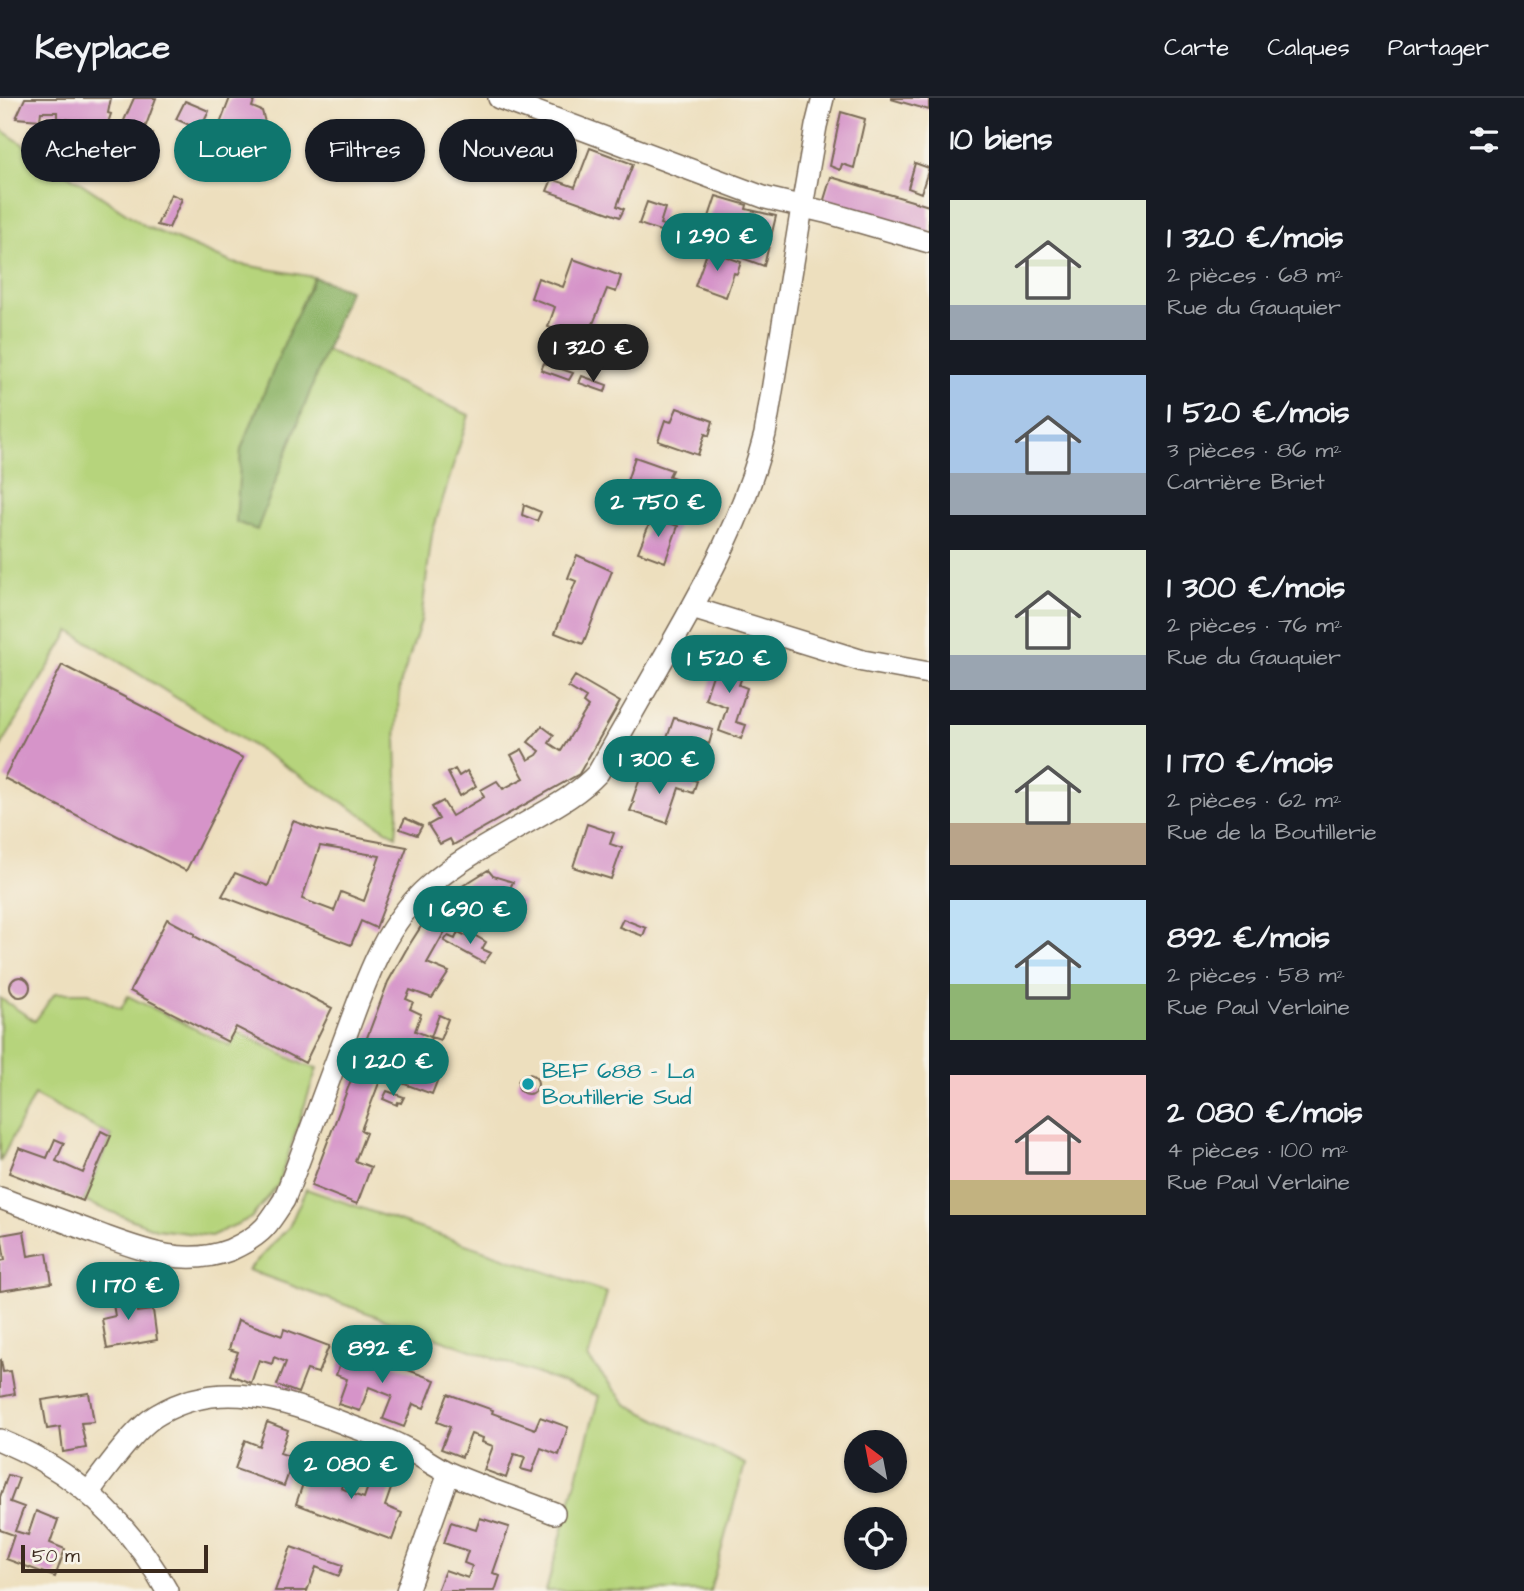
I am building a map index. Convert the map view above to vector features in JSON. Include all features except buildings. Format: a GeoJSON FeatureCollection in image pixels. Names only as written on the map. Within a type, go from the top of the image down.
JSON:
{"type":"FeatureCollection","features":[{"type":"Feature","properties":{"kind":"street"},"geometry":{"type":"LineString","coordinates":[[499,98],[766,198],[929,242]]}},
{"type":"Feature","properties":{"kind":"street"},"geometry":{"type":"LineString","coordinates":[[0,1198],[160,1255],[191,1258],[220,1253],[255,1237],[265,1227],[284,1200],[367,979],[396,921],[417,897],[446,872],[567,799],[593,778],[724,548],[746,498],[765,434],[802,207],[823,98]]}},
{"type":"Feature","properties":{"kind":"street"},"geometry":{"type":"LineString","coordinates":[[692,608],[841,655],[929,673]]}},
{"type":"Feature","properties":{"kind":"street"},"geometry":{"type":"LineString","coordinates":[[88,1493],[133,1437],[155,1416],[185,1401],[202,1397],[246,1395],[303,1408],[401,1446],[449,1473],[554,1513]]}},
{"type":"Feature","properties":{"kind":"street"},"geometry":{"type":"LineString","coordinates":[[0,1440],[45,1462],[88,1493],[122,1527],[166,1591]]}},
{"type":"Feature","properties":{"kind":"street"},"geometry":{"type":"LineString","coordinates":[[407,1591],[449,1473]]}},
{"type":"Feature","properties":{"kind":"green space"},"geometry":{"type":"Polygon","coordinates":[[[0,129],[21,143],[21,182],[80,182],[147,227],[233,263],[314,277],[289,334],[469,415],[432,534],[421,621],[400,685],[396,739],[396,836],[70,631],[0,748],[0,129]]]}},
{"type":"Feature","properties":{"kind":"green space"},"geometry":{"type":"Polygon","coordinates":[[[314,277],[349,290],[257,530],[236,522],[241,449],[314,277]]]}},
{"type":"Feature","properties":{"kind":"green space"},"geometry":{"type":"Polygon","coordinates":[[[55,993],[89,993],[121,1009],[128,996],[230,1046],[238,1032],[304,1065],[317,1068],[278,1185],[251,1218],[211,1236],[156,1229],[83,1201],[111,1136],[34,1095],[0,1162],[0,998],[35,1021],[55,993]]]}},
{"type":"Feature","properties":{"kind":"green space"},"geometry":{"type":"Polygon","coordinates":[[[306,1189],[607,1293],[588,1358],[626,1404],[745,1464],[710,1591],[546,1591],[599,1396],[248,1270],[289,1227],[306,1189]]]}},
{"type":"Feature","properties":{"kind":"place","name":"BEF 688 - La Boutillerie Sud"},"geometry":{"type":"Point","coordinates":[528,1084]}}]}
